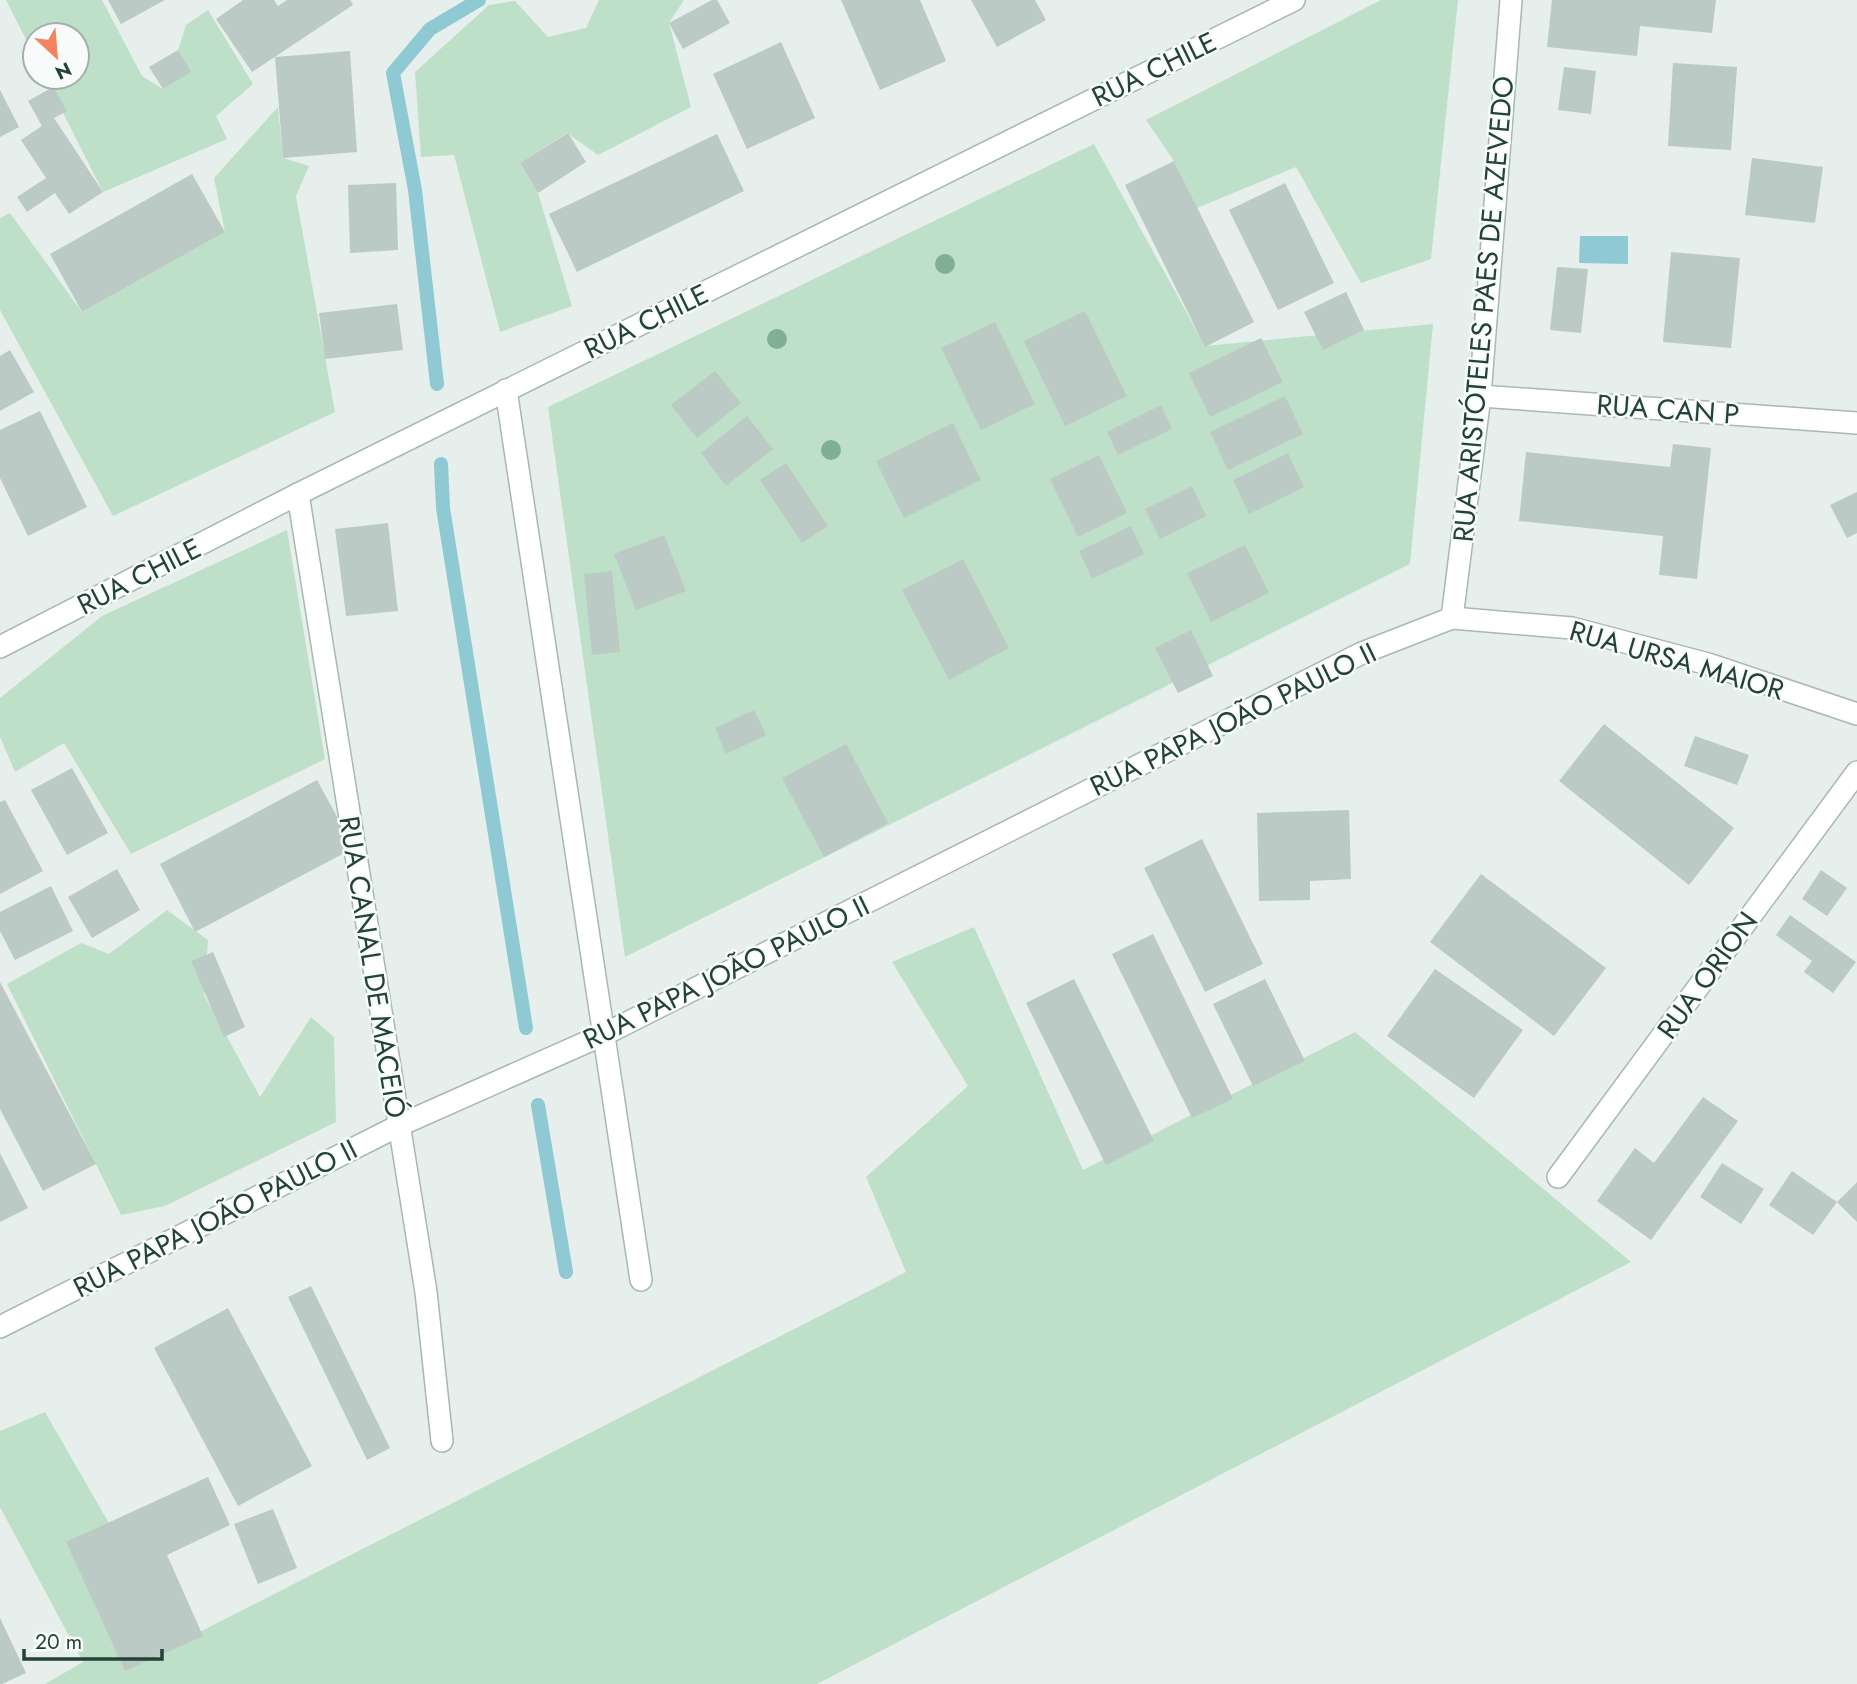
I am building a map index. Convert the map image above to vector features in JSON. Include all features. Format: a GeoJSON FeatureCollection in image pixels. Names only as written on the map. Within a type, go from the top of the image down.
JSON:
{"type":"FeatureCollection","features":[{"type":"Feature","properties":{"kind":"street","name":"RUA CHILE"},"geometry":{"type":"LineString","coordinates":[[0,648],[298,494],[1294,0]]}},
{"type":"Feature","properties":{"kind":"street","name":"RUA ARISTÓTELES PAES DE AZEVEDO"},"geometry":{"type":"LineString","coordinates":[[1452,618],[1480,396],[1511,0]]}},
{"type":"Feature","properties":{"kind":"street"},"geometry":{"type":"LineString","coordinates":[[506,390],[641,1280]]}},
{"type":"Feature","properties":{"kind":"street","name":"RUA CAN P"},"geometry":{"type":"LineString","coordinates":[[1480,396],[1857,423]]}},
{"type":"Feature","properties":{"kind":"street","name":"RUA CANAL DE MACEIÓ"},"geometry":{"type":"LineString","coordinates":[[298,494],[426,1292],[442,1441]]}},
{"type":"Feature","properties":{"kind":"street","name":"RUA PAPA JOÃO PAULO II"},"geometry":{"type":"LineString","coordinates":[[0,1326],[398,1126],[605,1034],[1362,653],[1452,618]]}},
{"type":"Feature","properties":{"kind":"street","name":"RUA URSA MAIOR"},"geometry":{"type":"LineString","coordinates":[[1452,618],[1572,628],[1708,664],[1857,714]]}},
{"type":"Feature","properties":{"kind":"street","name":"RUA ORION"},"geometry":{"type":"LineString","coordinates":[[1558,1177],[1857,772]]}},
{"type":"Feature","properties":{"kind":"green space"},"geometry":{"type":"Polygon","coordinates":[[[6,0],[102,0],[142,76],[163,89],[190,72],[178,50],[186,25],[208,10],[253,84],[216,116],[227,139],[103,192],[52,91],[91,91],[91,21],[21,21],[21,29],[6,0]]]}},
{"type":"Feature","properties":{"kind":"green space"},"geometry":{"type":"Polygon","coordinates":[[[599,0],[684,0],[669,23],[691,107],[598,155],[567,133],[520,163],[538,193],[572,306],[500,332],[454,155],[421,157],[415,72],[489,5],[515,1],[548,37],[586,28],[599,0]]]}},
{"type":"Feature","properties":{"kind":"green space"},"geometry":{"type":"Polygon","coordinates":[[[1381,0],[1458,0],[1431,259],[1361,283],[1296,167],[1197,208],[1174,161],[1146,120],[1381,0]]]}},
{"type":"Feature","properties":{"kind":"green space"},"geometry":{"type":"Polygon","coordinates":[[[278,107],[283,158],[309,166],[296,196],[335,412],[113,516],[0,310],[0,218],[10,213],[82,312],[225,232],[214,178],[278,107]]]}},
{"type":"Feature","properties":{"kind":"green space"},"geometry":{"type":"Polygon","coordinates":[[[1094,144],[1205,346],[1433,324],[1410,564],[625,957],[548,407],[1094,144]]]}},
{"type":"Feature","properties":{"kind":"green space"},"geometry":{"type":"Polygon","coordinates":[[[287,530],[325,759],[131,854],[64,743],[15,772],[0,737],[0,698],[102,616],[287,530]]]}},
{"type":"Feature","properties":{"kind":"green space"},"geometry":{"type":"Polygon","coordinates":[[[167,910],[208,940],[204,995],[260,1097],[311,1017],[334,1037],[336,1122],[165,1206],[121,1215],[7,984],[81,943],[109,954],[167,910]]]}},
{"type":"Feature","properties":{"kind":"green space"},"geometry":{"type":"Polygon","coordinates":[[[974,927],[1083,1170],[1355,1032],[1631,1262],[817,1684],[45,1684],[83,1662],[0,1507],[0,1431],[45,1412],[178,1643],[906,1272],[866,1177],[968,1086],[892,962],[974,927]]]}},
{"type":"Feature","properties":{"kind":"water"},"geometry":{"type":"Polygon","coordinates":[[[1580,236],[1628,236],[1628,264],[1579,263],[1580,236]]]}},
{"type":"Feature","properties":{"kind":"building"},"geometry":{"type":"Polygon","coordinates":[[[108,0],[165,0],[121,24],[108,0]]]}},
{"type":"Feature","properties":{"kind":"building"},"geometry":{"type":"Polygon","coordinates":[[[243,0],[274,0],[278,6],[287,0],[350,0],[353,5],[252,72],[216,19],[243,0]]]}},
{"type":"Feature","properties":{"kind":"building"},"geometry":{"type":"Polygon","coordinates":[[[712,0],[717,0],[730,23],[683,49],[669,23],[712,0]]]}},
{"type":"Feature","properties":{"kind":"building"},"geometry":{"type":"Polygon","coordinates":[[[841,0],[920,0],[946,61],[880,90],[841,0]]]}},
{"type":"Feature","properties":{"kind":"building"},"geometry":{"type":"Polygon","coordinates":[[[971,0],[1035,0],[1046,20],[997,47],[971,0]]]}},
{"type":"Feature","properties":{"kind":"building"},"geometry":{"type":"Polygon","coordinates":[[[1552,0],[1716,0],[1712,33],[1640,26],[1637,56],[1547,47],[1552,0]]]}},
{"type":"Feature","properties":{"kind":"building"},"geometry":{"type":"Polygon","coordinates":[[[781,42],[815,118],[747,149],[713,74],[781,42]]]}},
{"type":"Feature","properties":{"kind":"building"},"geometry":{"type":"Polygon","coordinates":[[[178,50],[191,72],[163,89],[149,67],[178,50]]]}},
{"type":"Feature","properties":{"kind":"building"},"geometry":{"type":"Polygon","coordinates":[[[350,51],[357,152],[283,158],[275,57],[350,51]]]}},
{"type":"Feature","properties":{"kind":"building"},"geometry":{"type":"Polygon","coordinates":[[[1673,63],[1737,67],[1731,150],[1668,146],[1673,63]]]}},
{"type":"Feature","properties":{"kind":"building"},"geometry":{"type":"Polygon","coordinates":[[[1564,67],[1596,71],[1591,114],[1558,110],[1564,67]]]}},
{"type":"Feature","properties":{"kind":"building"},"geometry":{"type":"Polygon","coordinates":[[[0,90],[19,127],[0,137],[0,90]]]}},
{"type":"Feature","properties":{"kind":"building"},"geometry":{"type":"Polygon","coordinates":[[[46,91],[55,91],[67,111],[54,118],[103,192],[69,214],[55,193],[27,212],[17,197],[46,178],[21,140],[42,126],[28,101],[46,91]]]}},
{"type":"Feature","properties":{"kind":"building"},"geometry":{"type":"Polygon","coordinates":[[[568,133],[586,162],[538,193],[520,163],[568,133]]]}},
{"type":"Feature","properties":{"kind":"building"},"geometry":{"type":"Polygon","coordinates":[[[717,134],[744,191],[577,272],[549,214],[717,134]]]}},
{"type":"Feature","properties":{"kind":"building"},"geometry":{"type":"Polygon","coordinates":[[[1752,158],[1823,167],[1815,223],[1745,215],[1752,158]]]}},
{"type":"Feature","properties":{"kind":"building"},"geometry":{"type":"Polygon","coordinates":[[[1174,161],[1254,322],[1205,347],[1125,185],[1174,161]]]}},
{"type":"Feature","properties":{"kind":"building"},"geometry":{"type":"Polygon","coordinates":[[[192,174],[225,232],[82,312],[50,254],[192,174]]]}},
{"type":"Feature","properties":{"kind":"building"},"geometry":{"type":"Polygon","coordinates":[[[396,183],[398,250],[350,253],[348,185],[396,183]]]}},
{"type":"Feature","properties":{"kind":"building"},"geometry":{"type":"Polygon","coordinates":[[[1285,183],[1334,283],[1278,310],[1229,210],[1285,183]]]}},
{"type":"Feature","properties":{"kind":"building"},"geometry":{"type":"Polygon","coordinates":[[[1671,252],[1740,258],[1731,348],[1663,342],[1671,252]]]}},
{"type":"Feature","properties":{"kind":"building"},"geometry":{"type":"Polygon","coordinates":[[[1557,267],[1588,269],[1581,333],[1550,330],[1557,267]]]}},
{"type":"Feature","properties":{"kind":"building"},"geometry":{"type":"Polygon","coordinates":[[[1346,292],[1364,330],[1323,350],[1304,312],[1346,292]]]}},
{"type":"Feature","properties":{"kind":"building"},"geometry":{"type":"Polygon","coordinates":[[[397,304],[403,350],[325,359],[319,313],[397,304]]]}},
{"type":"Feature","properties":{"kind":"building"},"geometry":{"type":"Polygon","coordinates":[[[1085,311],[1127,396],[1065,426],[1024,341],[1085,311]]]}},
{"type":"Feature","properties":{"kind":"building"},"geometry":{"type":"Polygon","coordinates":[[[995,322],[1035,404],[981,430],[941,348],[995,322]]]}},
{"type":"Feature","properties":{"kind":"building"},"geometry":{"type":"Polygon","coordinates":[[[1261,338],[1283,382],[1210,417],[1189,373],[1261,338]]]}},
{"type":"Feature","properties":{"kind":"building"},"geometry":{"type":"Polygon","coordinates":[[[10,350],[34,392],[0,411],[0,356],[10,350]]]}},
{"type":"Feature","properties":{"kind":"building"},"geometry":{"type":"Polygon","coordinates":[[[715,371],[741,403],[697,438],[671,405],[715,371]]]}},
{"type":"Feature","properties":{"kind":"building"},"geometry":{"type":"Polygon","coordinates":[[[1285,396],[1303,434],[1228,470],[1210,432],[1285,396]]]}},
{"type":"Feature","properties":{"kind":"building"},"geometry":{"type":"Polygon","coordinates":[[[1161,405],[1172,429],[1118,455],[1107,432],[1161,405]]]}},
{"type":"Feature","properties":{"kind":"building"},"geometry":{"type":"Polygon","coordinates":[[[40,411],[87,507],[28,536],[0,478],[0,430],[40,411]]]}},
{"type":"Feature","properties":{"kind":"building"},"geometry":{"type":"Polygon","coordinates":[[[747,416],[773,449],[726,486],[701,453],[747,416]]]}},
{"type":"Feature","properties":{"kind":"building"},"geometry":{"type":"Polygon","coordinates":[[[953,423],[981,480],[904,518],[876,461],[953,423]]]}},
{"type":"Feature","properties":{"kind":"building"},"geometry":{"type":"Polygon","coordinates":[[[1673,444],[1711,448],[1697,579],[1659,575],[1663,536],[1519,521],[1526,452],[1670,467],[1673,444]]]}},
{"type":"Feature","properties":{"kind":"building"},"geometry":{"type":"Polygon","coordinates":[[[1288,453],[1304,487],[1249,514],[1233,480],[1288,453]]]}},
{"type":"Feature","properties":{"kind":"building"},"geometry":{"type":"Polygon","coordinates":[[[1099,455],[1127,513],[1078,537],[1050,479],[1099,455]]]}},
{"type":"Feature","properties":{"kind":"building"},"geometry":{"type":"Polygon","coordinates":[[[786,463],[828,526],[802,543],[760,480],[786,463]]]}},
{"type":"Feature","properties":{"kind":"building"},"geometry":{"type":"Polygon","coordinates":[[[1192,486],[1206,516],[1160,539],[1145,509],[1192,486]]]}},
{"type":"Feature","properties":{"kind":"building"},"geometry":{"type":"Polygon","coordinates":[[[1857,492],[1857,533],[1847,538],[1830,505],[1857,492]]]}},
{"type":"Feature","properties":{"kind":"building"},"geometry":{"type":"Polygon","coordinates":[[[388,523],[398,611],[346,616],[335,529],[388,523]]]}},
{"type":"Feature","properties":{"kind":"building"},"geometry":{"type":"Polygon","coordinates":[[[1131,526],[1144,554],[1092,579],[1079,551],[1131,526]]]}},
{"type":"Feature","properties":{"kind":"building"},"geometry":{"type":"Polygon","coordinates":[[[664,535],[686,591],[636,610],[614,554],[664,535]]]}},
{"type":"Feature","properties":{"kind":"building"},"geometry":{"type":"Polygon","coordinates":[[[1245,545],[1269,593],[1211,622],[1187,573],[1245,545]]]}},
{"type":"Feature","properties":{"kind":"building"},"geometry":{"type":"Polygon","coordinates":[[[963,559],[1009,648],[949,680],[902,590],[963,559]]]}},
{"type":"Feature","properties":{"kind":"building"},"geometry":{"type":"Polygon","coordinates":[[[612,571],[620,652],[592,655],[584,574],[612,571]]]}},
{"type":"Feature","properties":{"kind":"building"},"geometry":{"type":"Polygon","coordinates":[[[1191,630],[1213,676],[1178,693],[1155,648],[1191,630]]]}},
{"type":"Feature","properties":{"kind":"building"},"geometry":{"type":"Polygon","coordinates":[[[754,710],[766,735],[726,754],[715,728],[754,710]]]}},
{"type":"Feature","properties":{"kind":"building"},"geometry":{"type":"Polygon","coordinates":[[[1604,724],[1734,828],[1689,885],[1559,781],[1604,724]]]}},
{"type":"Feature","properties":{"kind":"building"},"geometry":{"type":"Polygon","coordinates":[[[1695,736],[1749,755],[1737,785],[1684,766],[1695,736]]]}},
{"type":"Feature","properties":{"kind":"building"},"geometry":{"type":"Polygon","coordinates":[[[846,744],[888,823],[824,857],[782,778],[846,744]]]}},
{"type":"Feature","properties":{"kind":"building"},"geometry":{"type":"Polygon","coordinates":[[[72,768],[108,833],[67,855],[31,790],[72,768]]]}},
{"type":"Feature","properties":{"kind":"building"},"geometry":{"type":"Polygon","coordinates":[[[317,780],[354,848],[195,932],[160,864],[317,780]]]}},
{"type":"Feature","properties":{"kind":"building"},"geometry":{"type":"Polygon","coordinates":[[[5,800],[43,871],[0,894],[0,802],[5,800]]]}},
{"type":"Feature","properties":{"kind":"building"},"geometry":{"type":"Polygon","coordinates":[[[1349,810],[1351,879],[1310,881],[1310,900],[1259,901],[1257,813],[1349,810]]]}},
{"type":"Feature","properties":{"kind":"building"},"geometry":{"type":"Polygon","coordinates":[[[1202,839],[1263,964],[1205,992],[1144,868],[1202,839]]]}},
{"type":"Feature","properties":{"kind":"building"},"geometry":{"type":"Polygon","coordinates":[[[117,869],[140,910],[92,938],[68,897],[117,869]]]}},
{"type":"Feature","properties":{"kind":"building"},"geometry":{"type":"Polygon","coordinates":[[[1821,870],[1847,888],[1827,916],[1802,899],[1821,870]]]}},
{"type":"Feature","properties":{"kind":"building"},"geometry":{"type":"Polygon","coordinates":[[[1481,874],[1606,968],[1554,1036],[1430,942],[1481,874]]]}},
{"type":"Feature","properties":{"kind":"building"},"geometry":{"type":"Polygon","coordinates":[[[51,886],[73,931],[15,960],[0,931],[0,912],[51,886]]]}},
{"type":"Feature","properties":{"kind":"building"},"geometry":{"type":"Polygon","coordinates":[[[1790,915],[1856,962],[1833,993],[1804,972],[1812,961],[1776,935],[1790,915]]]}},
{"type":"Feature","properties":{"kind":"building"},"geometry":{"type":"Polygon","coordinates":[[[1153,934],[1233,1099],[1192,1118],[1112,954],[1153,934]]]}},
{"type":"Feature","properties":{"kind":"building"},"geometry":{"type":"Polygon","coordinates":[[[213,952],[245,1027],[224,1037],[191,961],[213,952]]]}},
{"type":"Feature","properties":{"kind":"building"},"geometry":{"type":"Polygon","coordinates":[[[1435,969],[1523,1030],[1474,1098],[1387,1036],[1435,969]]]}},
{"type":"Feature","properties":{"kind":"building"},"geometry":{"type":"Polygon","coordinates":[[[1074,979],[1154,1141],[1106,1165],[1026,1003],[1074,979]]]}},
{"type":"Feature","properties":{"kind":"building"},"geometry":{"type":"Polygon","coordinates":[[[1265,979],[1305,1061],[1253,1086],[1213,1004],[1265,979]]]}},
{"type":"Feature","properties":{"kind":"building"},"geometry":{"type":"Polygon","coordinates":[[[0,982],[96,1164],[43,1191],[0,1109],[0,982]]]}},
{"type":"Feature","properties":{"kind":"building"},"geometry":{"type":"Polygon","coordinates":[[[1703,1097],[1738,1121],[1651,1240],[1597,1201],[1635,1148],[1654,1163],[1703,1097]]]}},
{"type":"Feature","properties":{"kind":"building"},"geometry":{"type":"Polygon","coordinates":[[[0,1153],[28,1208],[0,1222],[0,1153]]]}},
{"type":"Feature","properties":{"kind":"building"},"geometry":{"type":"Polygon","coordinates":[[[1722,1163],[1764,1189],[1741,1224],[1700,1197],[1722,1163]]]}},
{"type":"Feature","properties":{"kind":"building"},"geometry":{"type":"Polygon","coordinates":[[[1792,1171],[1837,1202],[1813,1235],[1769,1205],[1792,1171]]]}},
{"type":"Feature","properties":{"kind":"building"},"geometry":{"type":"Polygon","coordinates":[[[1857,1182],[1857,1222],[1837,1202],[1857,1182]]]}},
{"type":"Feature","properties":{"kind":"building"},"geometry":{"type":"Polygon","coordinates":[[[311,1286],[390,1448],[367,1460],[288,1297],[311,1286]]]}},
{"type":"Feature","properties":{"kind":"building"},"geometry":{"type":"Polygon","coordinates":[[[228,1308],[312,1466],[238,1506],[154,1348],[228,1308]]]}},
{"type":"Feature","properties":{"kind":"building"},"geometry":{"type":"Polygon","coordinates":[[[208,1477],[230,1525],[167,1555],[203,1636],[125,1671],[66,1542],[208,1477]]]}},
{"type":"Feature","properties":{"kind":"building"},"geometry":{"type":"Polygon","coordinates":[[[273,1509],[297,1568],[258,1584],[234,1524],[273,1509]]]}},
{"type":"Feature","properties":{"kind":"building"},"geometry":{"type":"Polygon","coordinates":[[[0,1618],[26,1673],[2,1684],[0,1684],[0,1618]]]}},
{"type":"Feature","properties":{"kind":"waterway"},"geometry":{"type":"LineString","coordinates":[[437,384],[415,190],[393,73],[430,29],[479,0]]}},
{"type":"Feature","properties":{"kind":"waterway"},"geometry":{"type":"LineString","coordinates":[[441,464],[443,508],[526,1028]]}},
{"type":"Feature","properties":{"kind":"waterway"},"geometry":{"type":"LineString","coordinates":[[538,1105],[566,1272]]}}]}
